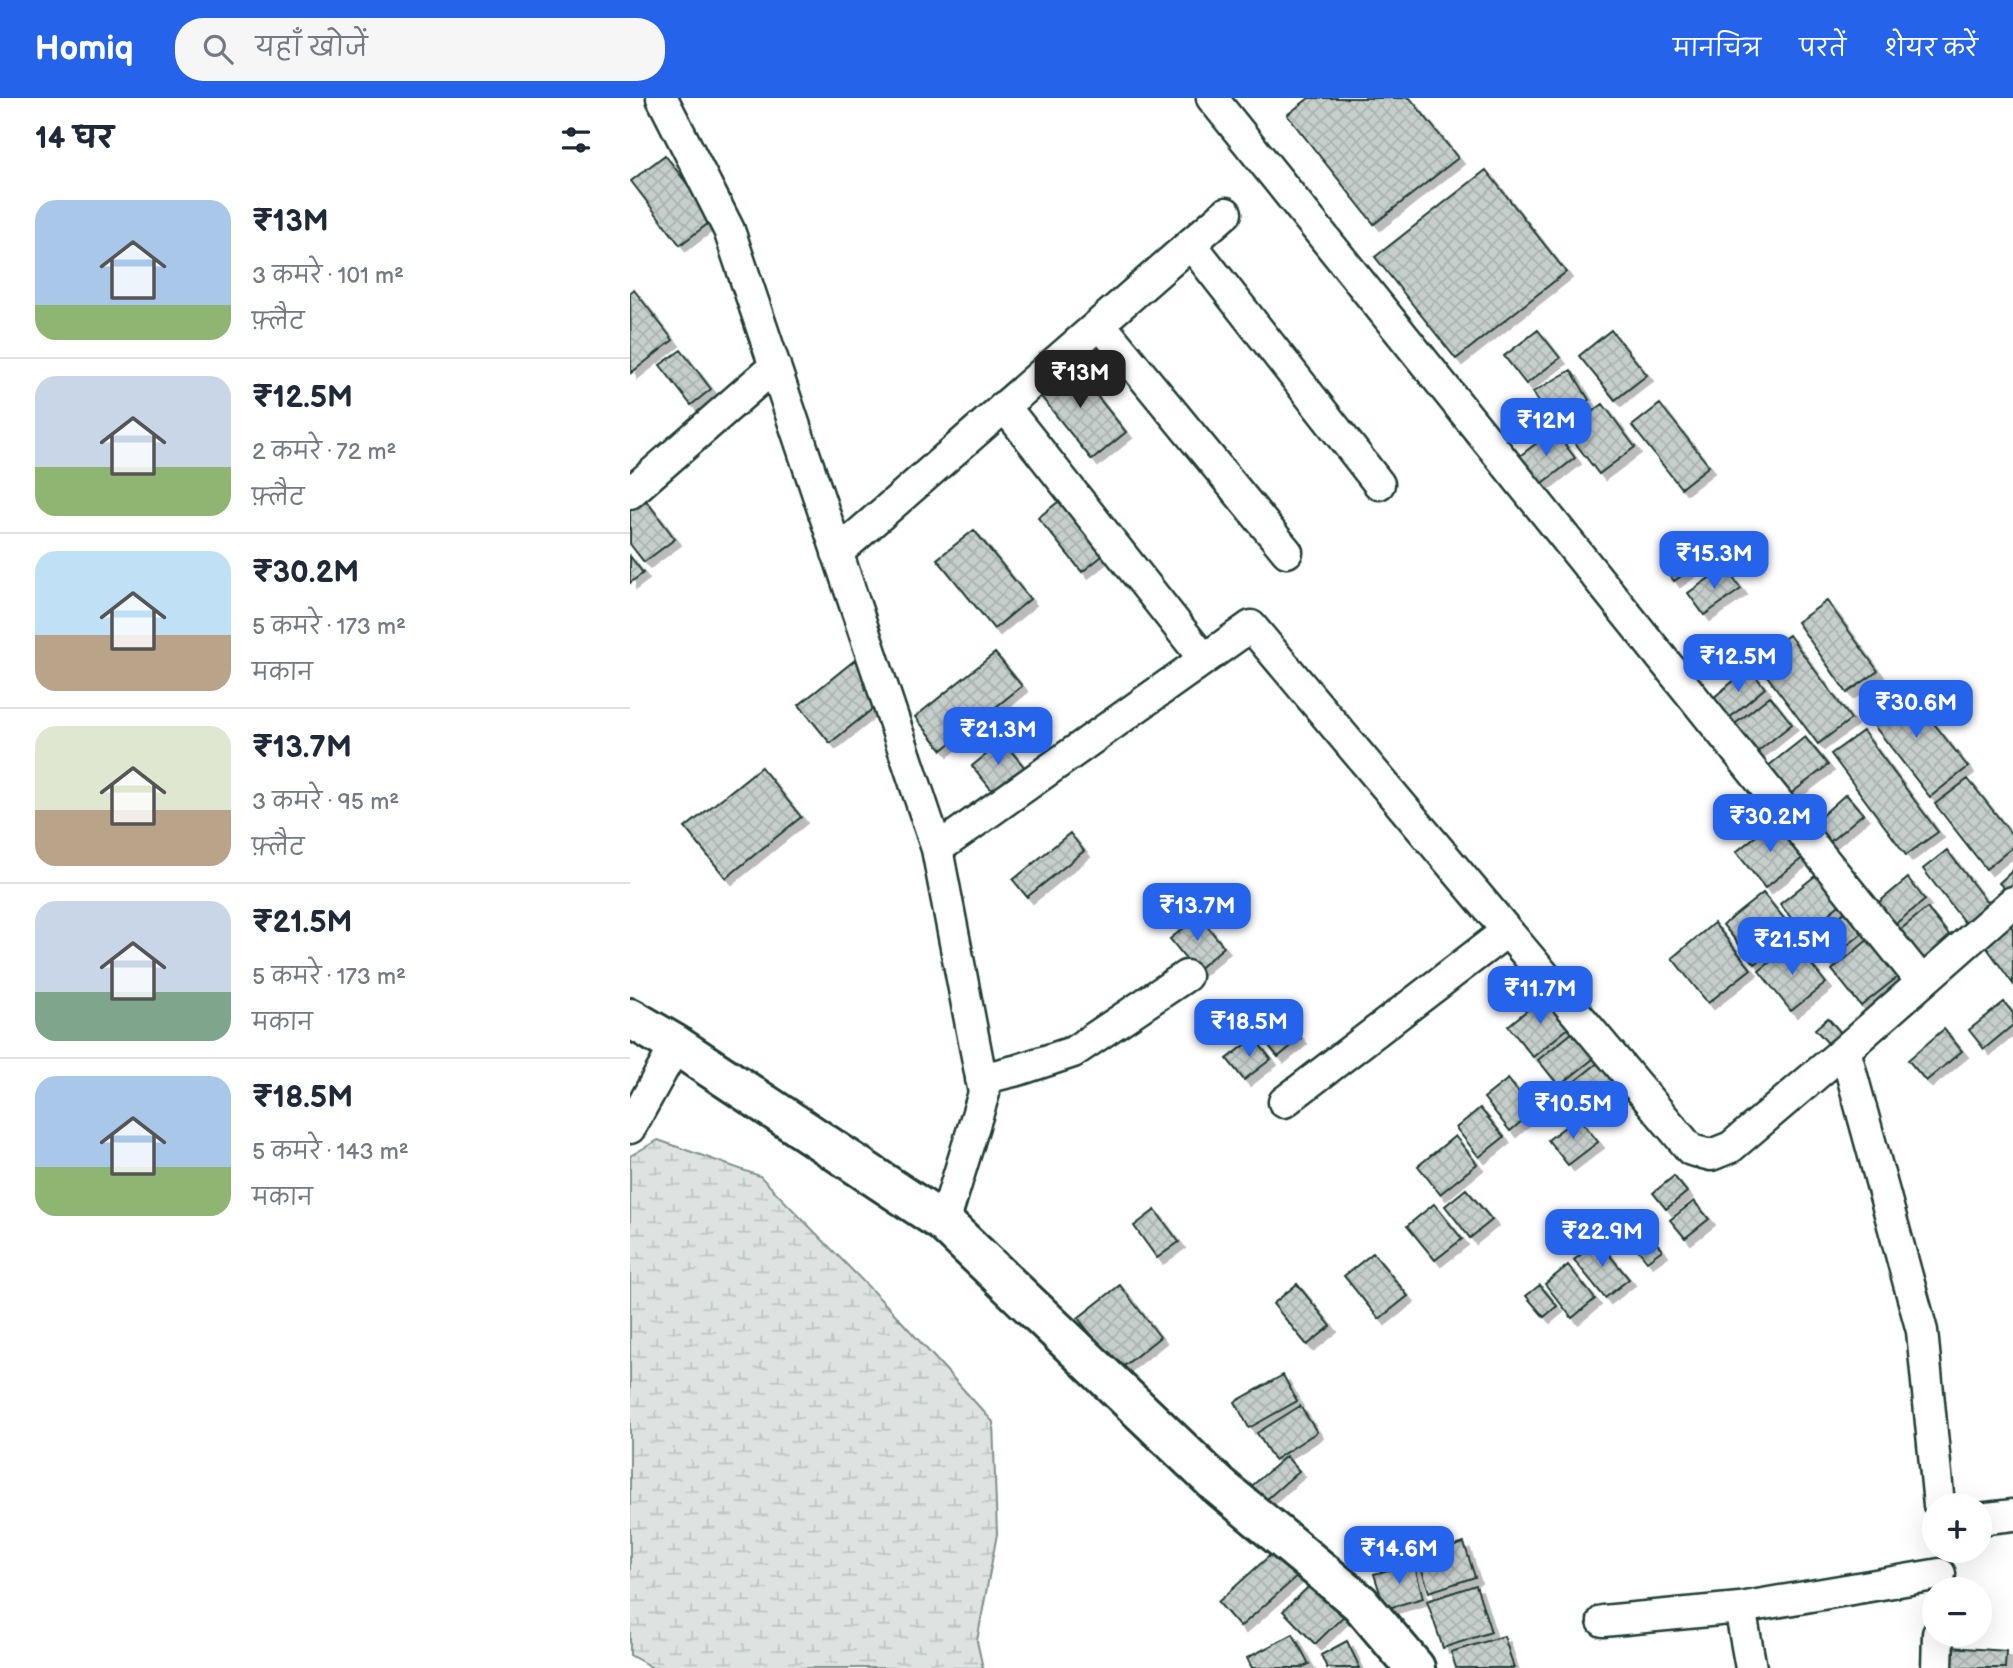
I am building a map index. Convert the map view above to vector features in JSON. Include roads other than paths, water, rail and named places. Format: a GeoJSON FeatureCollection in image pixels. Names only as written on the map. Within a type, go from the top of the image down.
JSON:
{"type":"FeatureCollection","features":[{"type":"Feature","properties":{"kind":"street"},"geometry":{"type":"LineString","coordinates":[[662,98],[729,230],[937,849],[984,1093],[944,1223]]}},
{"type":"Feature","properties":{"kind":"street"},"geometry":{"type":"LineString","coordinates":[[1212,98],[1922,982]]}},
{"type":"Feature","properties":{"kind":"street"},"geometry":{"type":"LineString","coordinates":[[837,552],[1226,214]]}},
{"type":"Feature","properties":{"kind":"street"},"geometry":{"type":"LineString","coordinates":[[1191,244],[1379,484]]}},
{"type":"Feature","properties":{"kind":"street"},"geometry":{"type":"LineString","coordinates":[[1100,324],[1287,552]]}},
{"type":"Feature","properties":{"kind":"street"},"geometry":{"type":"LineString","coordinates":[[630,492],[775,366]]}},
{"type":"Feature","properties":{"kind":"street"},"geometry":{"type":"LineString","coordinates":[[1004,406],[1204,659]]}},
{"type":"Feature","properties":{"kind":"street"},"geometry":{"type":"LineString","coordinates":[[937,849],[1251,626],[1691,1150],[1711,1155],[1731,1147],[2013,902]]}},
{"type":"Feature","properties":{"kind":"street"},"geometry":{"type":"LineString","coordinates":[[1284,1102],[1507,931]]}},
{"type":"Feature","properties":{"kind":"street"},"geometry":{"type":"LineString","coordinates":[[981,1079],[1073,1052],[1186,976]]}},
{"type":"Feature","properties":{"kind":"street"},"geometry":{"type":"LineString","coordinates":[[630,1018],[676,1045],[944,1223],[1218,1485],[1360,1603],[1415,1668]]}},
{"type":"Feature","properties":{"kind":"street"},"geometry":{"type":"LineString","coordinates":[[630,1128],[676,1045]]}},
{"type":"Feature","properties":{"kind":"street"},"geometry":{"type":"LineString","coordinates":[[1845,1050],[1922,1331],[1938,1493]]}},
{"type":"Feature","properties":{"kind":"street"},"geometry":{"type":"LineString","coordinates":[[1992,1517],[2013,1515]]}},
{"type":"Feature","properties":{"kind":"street"},"geometry":{"type":"LineString","coordinates":[[1603,1621],[1740,1608],[1940,1571]]}},
{"type":"Feature","properties":{"kind":"street"},"geometry":{"type":"LineString","coordinates":[[1740,1608],[1751,1668]]}},
{"type":"Feature","properties":{"kind":"street"},"geometry":{"type":"LineString","coordinates":[[1937,1668],[1938,1647]]}}]}
